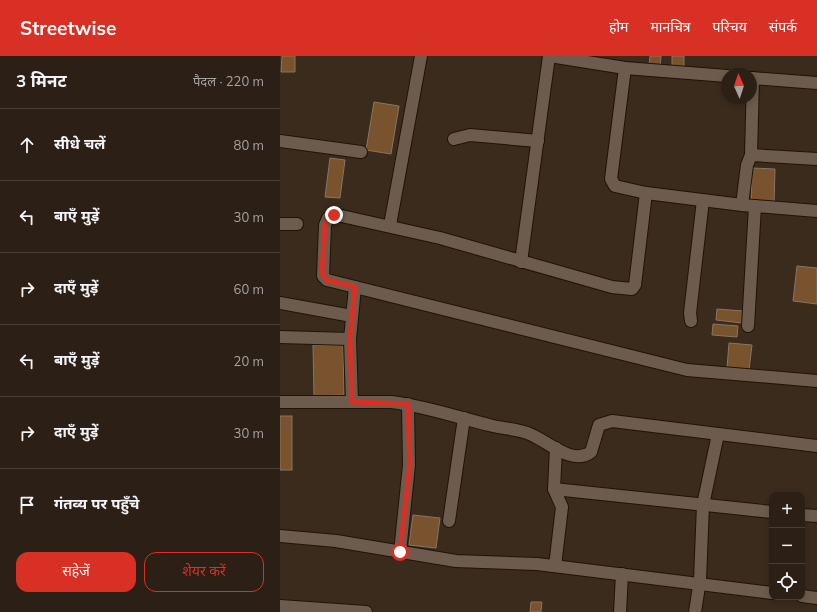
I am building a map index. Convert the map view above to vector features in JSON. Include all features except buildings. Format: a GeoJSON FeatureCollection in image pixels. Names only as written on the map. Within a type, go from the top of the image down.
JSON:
{"type":"FeatureCollection","features":[{"type":"Feature","properties":{"kind":"street"},"geometry":{"type":"LineString","coordinates":[[390,225],[420,56]]}},
{"type":"Feature","properties":{"kind":"street"},"geometry":{"type":"LineString","coordinates":[[521,262],[550,56],[625,68],[721,76]]}},
{"type":"Feature","properties":{"kind":"street"},"geometry":{"type":"LineString","coordinates":[[625,68],[611,182],[618,188],[742,205],[817,211]]}},
{"type":"Feature","properties":{"kind":"street"},"geometry":{"type":"LineString","coordinates":[[757,78],[817,83]]}},
{"type":"Feature","properties":{"kind":"street"},"geometry":{"type":"LineString","coordinates":[[742,205],[747,165],[751,155],[752,104]]}},
{"type":"Feature","properties":{"kind":"street"},"geometry":{"type":"LineString","coordinates":[[454,139],[470,136],[538,141]]}},
{"type":"Feature","properties":{"kind":"street"},"geometry":{"type":"LineString","coordinates":[[280,141],[361,152]]}},
{"type":"Feature","properties":{"kind":"street"},"geometry":{"type":"LineString","coordinates":[[751,155],[817,160]]}},
{"type":"Feature","properties":{"kind":"street"},"geometry":{"type":"LineString","coordinates":[[646,193],[635,285],[632,289],[612,287],[440,238],[390,225],[337,214],[328,218],[324,231],[323,276],[327,280],[687,370],[817,380]]}},
{"type":"Feature","properties":{"kind":"street"},"geometry":{"type":"LineString","coordinates":[[691,321],[690,313],[703,200]]}},
{"type":"Feature","properties":{"kind":"street"},"geometry":{"type":"LineString","coordinates":[[748,326],[755,206]]}},
{"type":"Feature","properties":{"kind":"street"},"geometry":{"type":"LineString","coordinates":[[280,224],[297,224]]}},
{"type":"Feature","properties":{"kind":"street"},"geometry":{"type":"LineString","coordinates":[[352,402],[350,339],[355,287]]}},
{"type":"Feature","properties":{"kind":"street"},"geometry":{"type":"LineString","coordinates":[[280,302],[352,316]]}},
{"type":"Feature","properties":{"kind":"street"},"geometry":{"type":"LineString","coordinates":[[280,337],[350,339]]}},
{"type":"Feature","properties":{"kind":"street"},"geometry":{"type":"LineString","coordinates":[[280,402],[408,404],[524,432],[576,456],[589,454],[591,452],[599,425],[609,421],[817,446]]}},
{"type":"Feature","properties":{"kind":"street"},"geometry":{"type":"LineString","coordinates":[[400,552],[410,465],[408,404]]}},
{"type":"Feature","properties":{"kind":"street"},"geometry":{"type":"LineString","coordinates":[[449,521],[464,418]]}},
{"type":"Feature","properties":{"kind":"street"},"geometry":{"type":"LineString","coordinates":[[695,612],[699,584],[704,505],[718,434]]}},
{"type":"Feature","properties":{"kind":"street"},"geometry":{"type":"LineString","coordinates":[[555,566],[562,507],[554,489],[556,448]]}},
{"type":"Feature","properties":{"kind":"street"},"geometry":{"type":"LineString","coordinates":[[554,489],[769,512]]}},
{"type":"Feature","properties":{"kind":"street"},"geometry":{"type":"LineString","coordinates":[[805,515],[817,516]]}},
{"type":"Feature","properties":{"kind":"street"},"geometry":{"type":"LineString","coordinates":[[280,536],[336,541],[456,561],[555,566],[769,593]]}},
{"type":"Feature","properties":{"kind":"street"},"geometry":{"type":"LineString","coordinates":[[620,612],[622,574]]}},
{"type":"Feature","properties":{"kind":"street"},"geometry":{"type":"LineString","coordinates":[[805,596],[817,598]]}},
{"type":"Feature","properties":{"kind":"street"},"geometry":{"type":"LineString","coordinates":[[280,606],[366,612]]}},
{"type":"Feature","properties":{"kind":"route"},"geometry":{"type":"LineString","coordinates":[[334,215],[328,218],[325,225],[322,273],[327,280],[355,287],[350,339],[352,402],[391,402],[408,404],[410,465],[400,552]]}}]}
